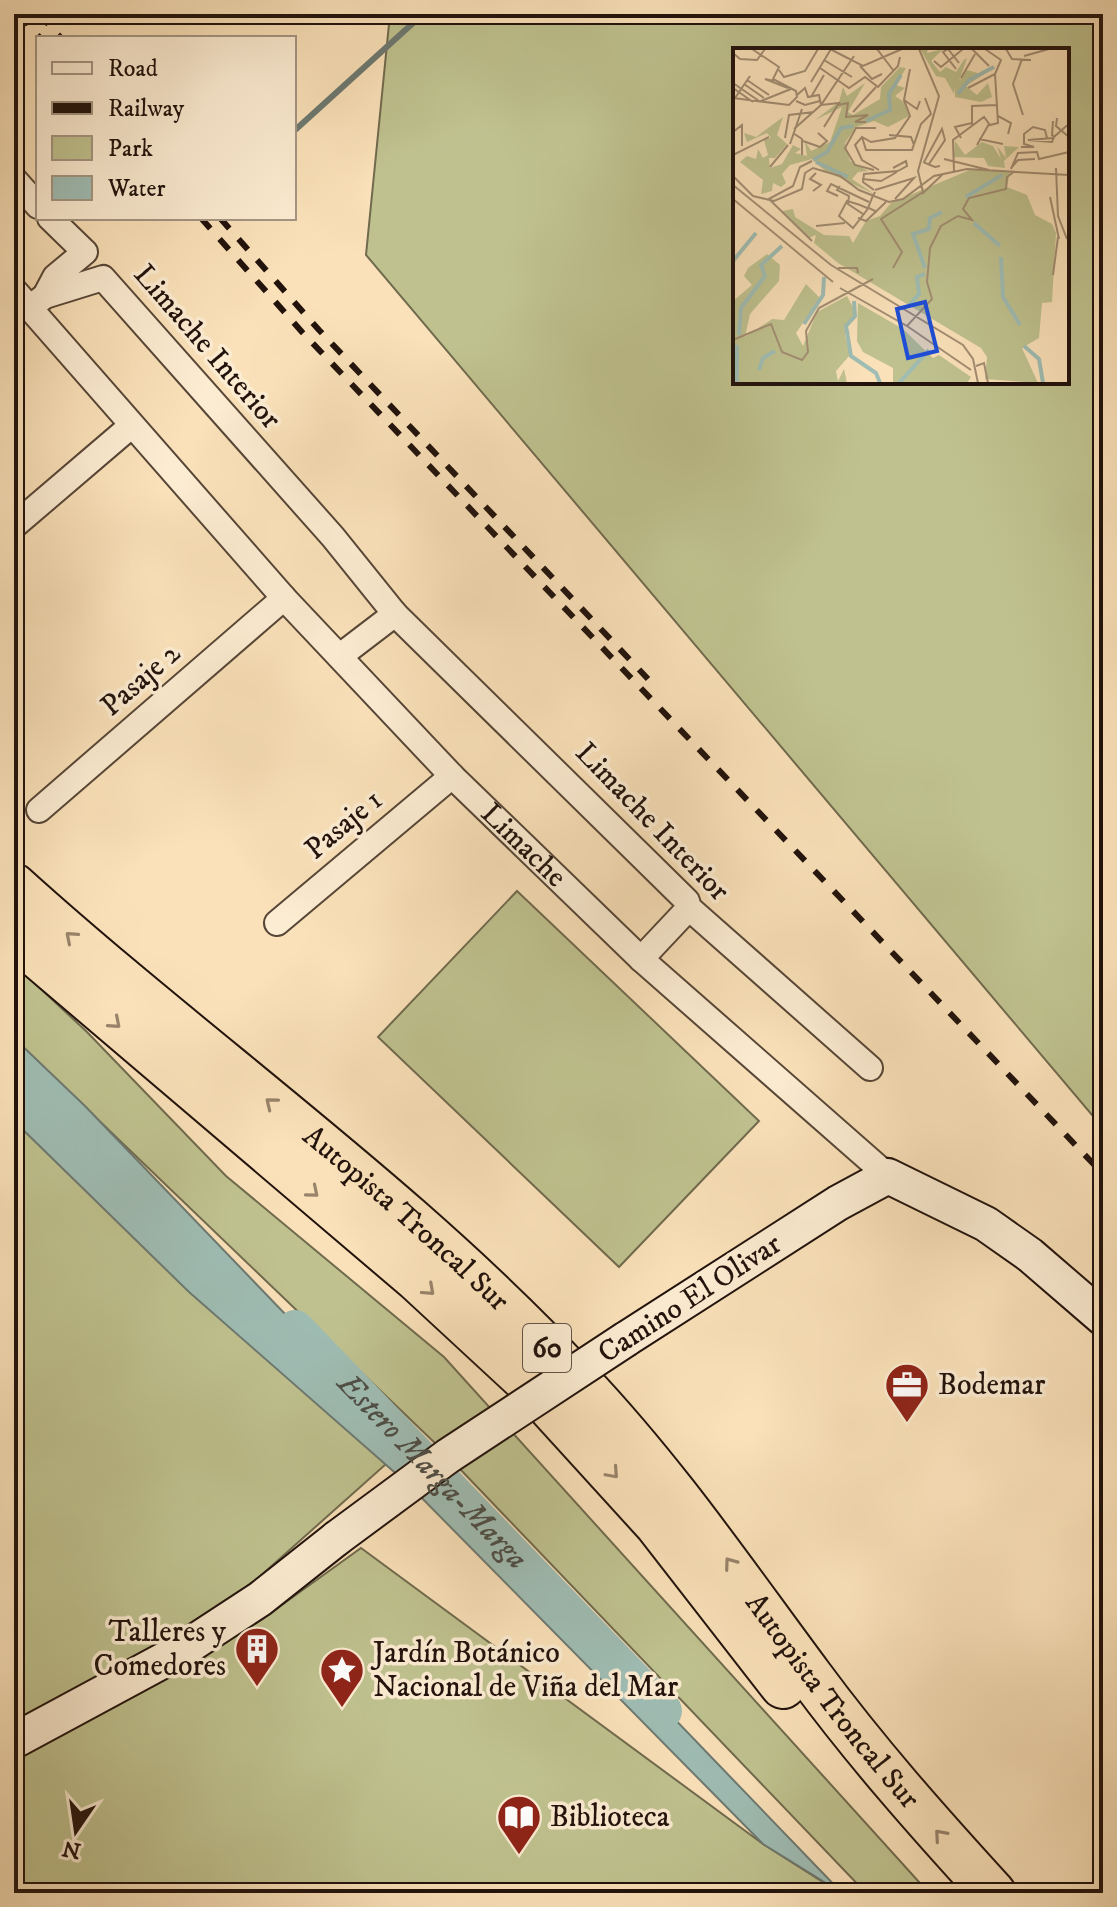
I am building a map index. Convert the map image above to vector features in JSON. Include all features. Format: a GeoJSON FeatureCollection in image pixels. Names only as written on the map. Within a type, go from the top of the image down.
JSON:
{"type":"FeatureCollection","features":[{"type":"Feature","properties":{"kind":"highway","name":"Autopista Troncal Sur"},"geometry":{"type":"LineString","coordinates":[[14,886],[147,1001],[361,1176],[528,1328],[668,1484],[851,1729],[993,1893]]}},
{"type":"Feature","properties":{"kind":"highway","name":"Autopista Troncal Sur"},"geometry":{"type":"LineString","coordinates":[[14,936],[417,1279],[534,1388],[657,1524],[844,1765],[952,1893]]}},
{"type":"Feature","properties":{"kind":"main road","name":"Limache"},"geometry":{"type":"LineString","coordinates":[[888,1176],[986,1224],[1030,1255],[1103,1318]]}},
{"type":"Feature","properties":{"kind":"main road","name":"Camino El Olivar"},"geometry":{"type":"LineString","coordinates":[[14,1741],[179,1652],[260,1599],[448,1456],[838,1203],[888,1176]]}},
{"type":"Feature","properties":{"kind":"street"},"geometry":{"type":"LineString","coordinates":[[14,179],[36,204]]}},
{"type":"Feature","properties":{"kind":"street"},"geometry":{"type":"LineString","coordinates":[[29,298],[85,252],[52,220]]}},
{"type":"Feature","properties":{"kind":"street","name":"Limache Interior"},"geometry":{"type":"LineString","coordinates":[[29,298],[103,278],[333,537],[395,614],[535,748],[687,901],[689,908],[870,1068]]}},
{"type":"Feature","properties":{"kind":"street","name":"Limache"},"geometry":{"type":"LineString","coordinates":[[29,298],[131,426],[284,598],[452,776],[641,959],[888,1176]]}},
{"type":"Feature","properties":{"kind":"street"},"geometry":{"type":"LineString","coordinates":[[14,526],[131,426]]}},
{"type":"Feature","properties":{"kind":"street","name":"Pasaje 2"},"geometry":{"type":"LineString","coordinates":[[39,810],[284,598]]}},
{"type":"Feature","properties":{"kind":"street"},"geometry":{"type":"LineString","coordinates":[[340,656],[395,614]]}},
{"type":"Feature","properties":{"kind":"street","name":"Pasaje 1"},"geometry":{"type":"LineString","coordinates":[[277,923],[452,776]]}},
{"type":"Feature","properties":{"kind":"street"},"geometry":{"type":"LineString","coordinates":[[641,959],[689,908]]}},
{"type":"Feature","properties":{"kind":"green space"},"geometry":{"type":"Polygon","coordinates":[[[390,14],[1103,14],[1103,1128],[366,255],[390,14]]]}},
{"type":"Feature","properties":{"kind":"green space"},"geometry":{"type":"Polygon","coordinates":[[[517,891],[759,1121],[619,1267],[378,1037],[517,891]]]}},
{"type":"Feature","properties":{"kind":"green space"},"geometry":{"type":"Polygon","coordinates":[[[14,964],[87,1032],[226,1176],[444,1357],[929,1893],[866,1893],[437,1445],[14,1039],[14,964]]]}},
{"type":"Feature","properties":{"kind":"green space"},"geometry":{"type":"Polygon","coordinates":[[[14,1093],[240,1324],[386,1464],[257,1579],[171,1642],[14,1733],[14,1093]]]}},
{"type":"Feature","properties":{"kind":"green space","name":"Jardín Botánico Nacional de Viña del Mar"},"geometry":{"type":"Polygon","coordinates":[[[361,1548],[763,1844],[840,1893],[14,1893],[14,1751],[136,1695],[261,1620],[361,1548]]]}},
{"type":"Feature","properties":{"kind":"water"},"geometry":{"type":"Polygon","coordinates":[[[14,1038],[85,1106],[842,1893],[763,1844],[409,1485],[189,1292],[14,1121],[14,1038]]]}},
{"type":"Feature","properties":{"kind":"waterway"},"geometry":{"type":"LineString","coordinates":[[296,129],[423,14]]}},
{"type":"Feature","properties":{"kind":"waterway","name":"Estero Marga-Marga"},"geometry":{"type":"LineString","coordinates":[[295,1329],[663,1711]]}},
{"type":"Feature","properties":{"kind":"railway"},"geometry":{"type":"LineString","coordinates":[[19,14],[38,36]]}},
{"type":"Feature","properties":{"kind":"railway"},"geometry":{"type":"LineString","coordinates":[[39,14],[59,36]]}},
{"type":"Feature","properties":{"kind":"railway"},"geometry":{"type":"LineString","coordinates":[[203,220],[302,332],[1103,1174]]}},
{"type":"Feature","properties":{"kind":"railway"},"geometry":{"type":"LineString","coordinates":[[222,220],[319,330],[648,679]]}},
{"type":"Feature","properties":{"kind":"place","name":"Bodemar"},"geometry":{"type":"Point","coordinates":[907,1424]}},
{"type":"Feature","properties":{"kind":"place","name":"Talleres y Comedores"},"geometry":{"type":"Point","coordinates":[257,1688]}},
{"type":"Feature","properties":{"kind":"place","name":"Jardín Botánico Nacional de Viña del Mar"},"geometry":{"type":"Point","coordinates":[342,1709]}},
{"type":"Feature","properties":{"kind":"place","name":"Biblioteca"},"geometry":{"type":"Point","coordinates":[519,1856]}}]}
